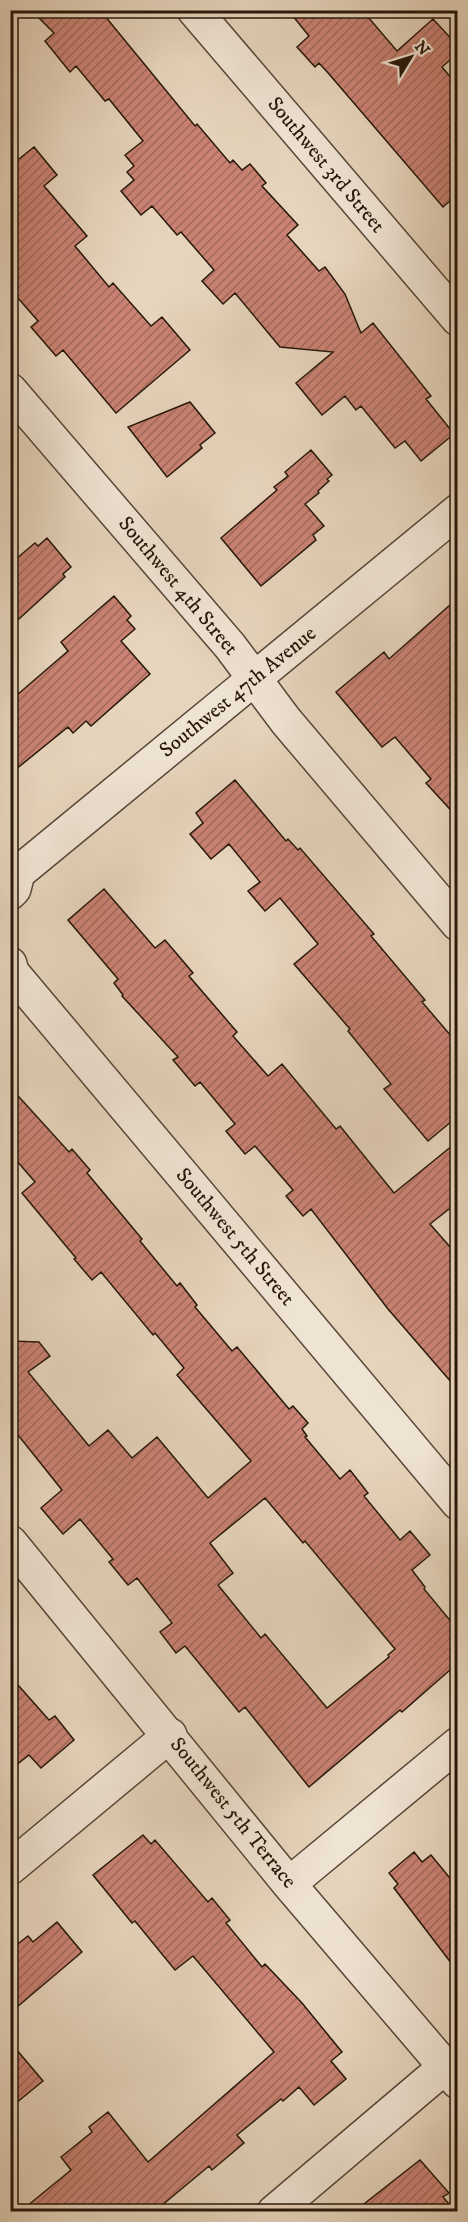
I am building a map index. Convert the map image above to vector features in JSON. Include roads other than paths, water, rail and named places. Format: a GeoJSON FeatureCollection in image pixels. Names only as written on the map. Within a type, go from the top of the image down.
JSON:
{"type":"FeatureCollection","features":[{"type":"Feature","properties":{"kind":"street","name":"Southwest 3rd Street"},"geometry":{"type":"LineString","coordinates":[[194,10],[458,319]]}},
{"type":"Feature","properties":{"kind":"street","name":"Southwest 4th Street"},"geometry":{"type":"LineString","coordinates":[[10,390],[230,646],[294,729],[458,924]]}},
{"type":"Feature","properties":{"kind":"street","name":"Southwest 47th Avenue"},"geometry":{"type":"LineString","coordinates":[[13,880],[458,511]]}},
{"type":"Feature","properties":{"kind":"street","name":"Southwest 5th Street"},"geometry":{"type":"LineString","coordinates":[[11,969],[458,1503]]}},
{"type":"Feature","properties":{"kind":"street","name":"Southwest 5th Terrace"},"geometry":{"type":"LineString","coordinates":[[10,1542],[290,1884],[451,2074]]}},
{"type":"Feature","properties":{"kind":"street"},"geometry":{"type":"LineString","coordinates":[[10,1868],[170,1735]]}},
{"type":"Feature","properties":{"kind":"street"},"geometry":{"type":"LineString","coordinates":[[290,1884],[458,1744]]}},
{"type":"Feature","properties":{"kind":"street"},"geometry":{"type":"LineString","coordinates":[[274,2211],[451,2074]]}}]}
